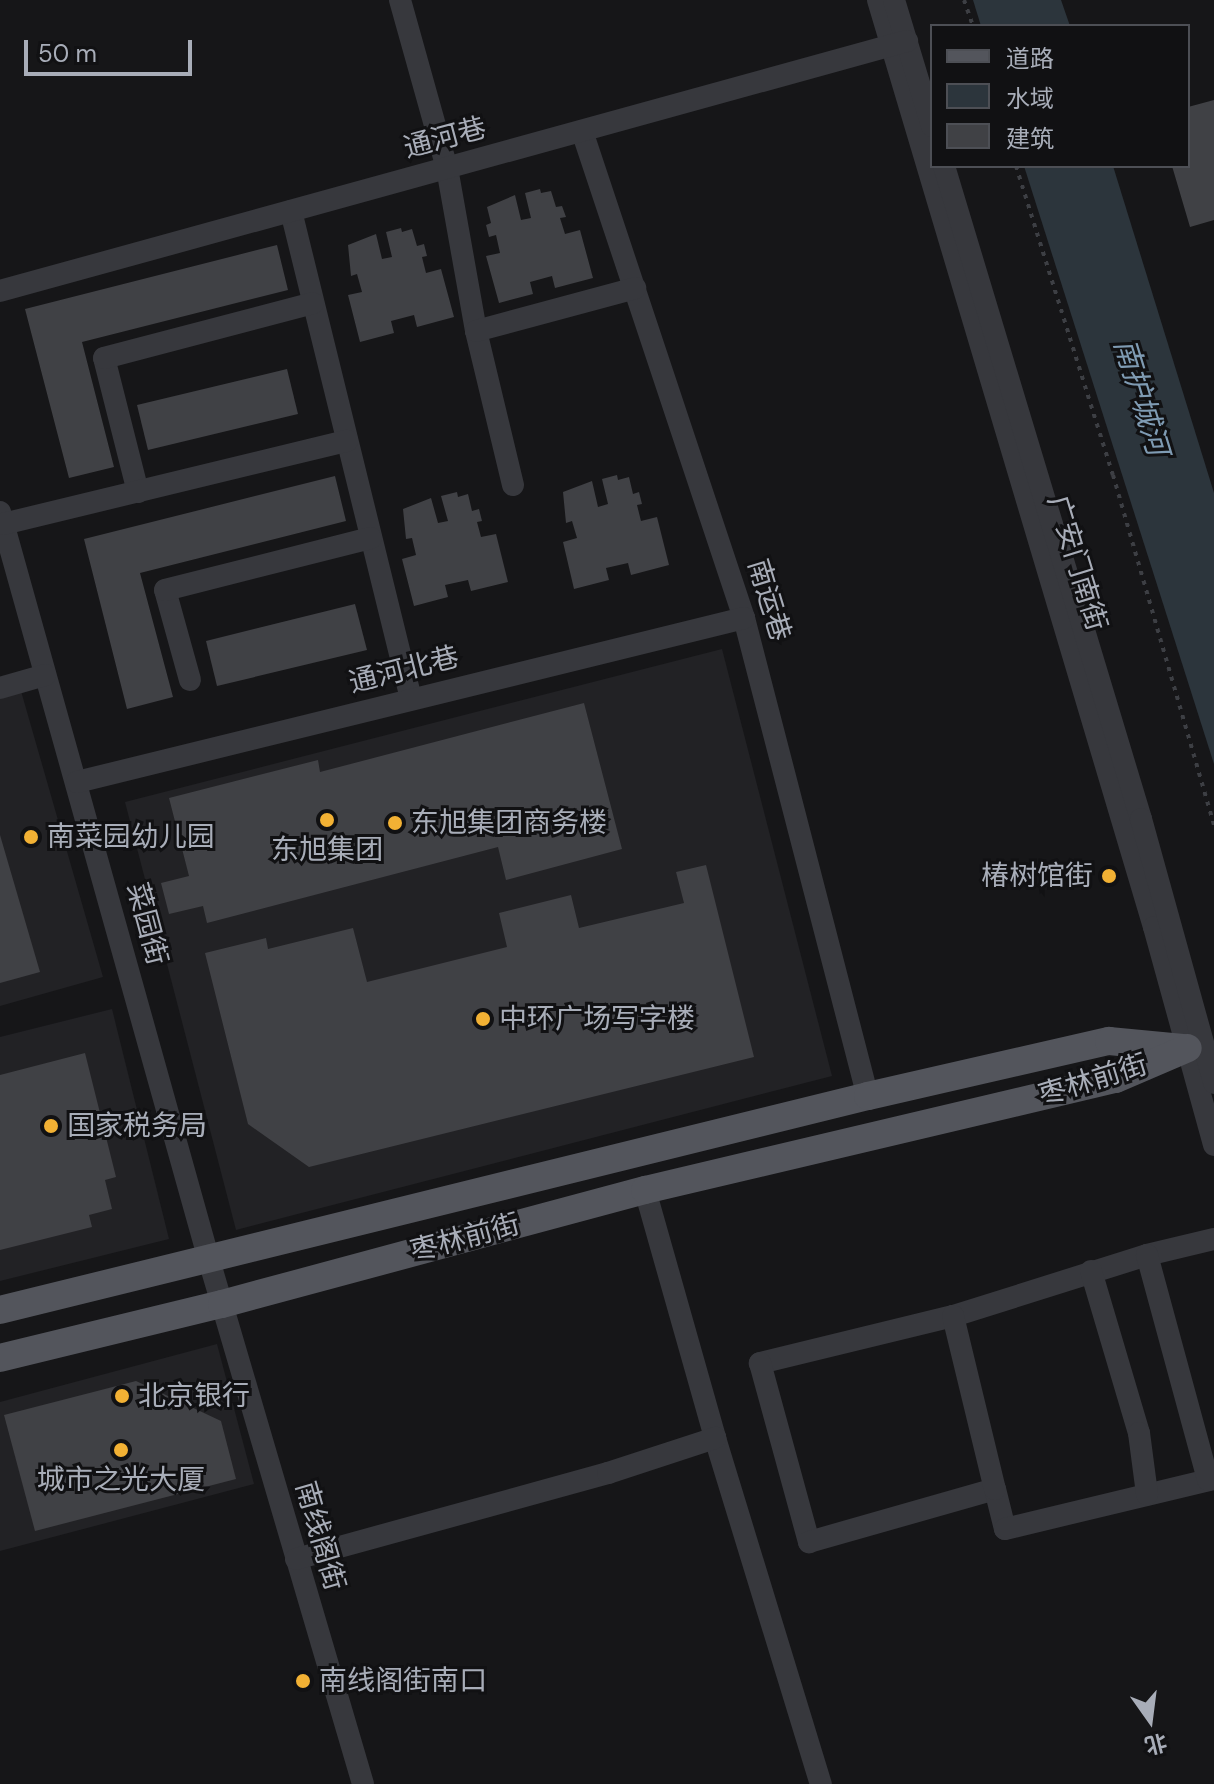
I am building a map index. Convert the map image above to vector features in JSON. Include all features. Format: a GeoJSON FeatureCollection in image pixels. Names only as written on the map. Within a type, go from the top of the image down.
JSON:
{"type":"FeatureCollection","features":[{"type":"Feature","properties":{"kind":"main road","name":"枣林前街"},"geometry":{"type":"LineString","coordinates":[[0,1310],[868,1096],[1109,1041],[1202,1045]]}},
{"type":"Feature","properties":{"kind":"main road","name":"枣林前街"},"geometry":{"type":"LineString","coordinates":[[0,1358],[222,1304],[645,1190],[1116,1079],[1202,1045]]}},
{"type":"Feature","properties":{"kind":"street"},"geometry":{"type":"LineString","coordinates":[[400,0],[447,168],[476,331],[513,485]]}},
{"type":"Feature","properties":{"kind":"street","name":"广安门南街"},"geometry":{"type":"LineString","coordinates":[[878,0],[930,121]]}},
{"type":"Feature","properties":{"kind":"street","name":"广安门南街"},"geometry":{"type":"LineString","coordinates":[[894,0],[899,43],[930,146]]}},
{"type":"Feature","properties":{"kind":"street","name":"通河巷"},"geometry":{"type":"LineString","coordinates":[[0,291],[899,43]]}},
{"type":"Feature","properties":{"kind":"street","name":"南运巷"},"geometry":{"type":"LineString","coordinates":[[582,131],[744,618],[868,1096]]}},
{"type":"Feature","properties":{"kind":"street","name":"广安门南街"},"geometry":{"type":"LineString","coordinates":[[937,168],[1214,1083]]}},
{"type":"Feature","properties":{"kind":"street","name":"广安门南街"},"geometry":{"type":"LineString","coordinates":[[945,168],[1141,819],[1202,1045],[1214,1145]]}},
{"type":"Feature","properties":{"kind":"street"},"geometry":{"type":"LineString","coordinates":[[291,211],[411,699]]}},
{"type":"Feature","properties":{"kind":"street"},"geometry":{"type":"LineString","coordinates":[[476,331],[635,288]]}},
{"type":"Feature","properties":{"kind":"street"},"geometry":{"type":"LineString","coordinates":[[138,492],[104,358],[313,303]]}},
{"type":"Feature","properties":{"kind":"street"},"geometry":{"type":"LineString","coordinates":[[2,518],[138,492],[347,441]]}},
{"type":"Feature","properties":{"kind":"street","name":"菜园街"},"geometry":{"type":"LineString","coordinates":[[2,518],[222,1304]]}},
{"type":"Feature","properties":{"kind":"street"},"geometry":{"type":"LineString","coordinates":[[190,680],[165,590],[371,538]]}},
{"type":"Feature","properties":{"kind":"street","name":"通河北巷"},"geometry":{"type":"LineString","coordinates":[[77,782],[744,618]]}},
{"type":"Feature","properties":{"kind":"street"},"geometry":{"type":"LineString","coordinates":[[0,688],[45,675]]}},
{"type":"Feature","properties":{"kind":"street"},"geometry":{"type":"LineString","coordinates":[[645,1190],[715,1438],[821,1784]]}},
{"type":"Feature","properties":{"kind":"street"},"geometry":{"type":"LineString","coordinates":[[995,1489],[809,1542],[760,1363],[953,1316],[1091,1271],[1214,1239]]}},
{"type":"Feature","properties":{"kind":"street"},"geometry":{"type":"LineString","coordinates":[[953,1316],[1005,1529],[1211,1480],[1147,1255]]}},
{"type":"Feature","properties":{"kind":"street"},"geometry":{"type":"LineString","coordinates":[[1091,1271],[1139,1433],[1147,1494]]}},
{"type":"Feature","properties":{"kind":"street","name":"南线阁街"},"geometry":{"type":"LineString","coordinates":[[222,1304],[363,1784]]}},
{"type":"Feature","properties":{"kind":"street"},"geometry":{"type":"LineString","coordinates":[[296,1559],[608,1473],[715,1438]]}},
{"type":"Feature","properties":{"kind":"path"},"geometry":{"type":"LineString","coordinates":[[964,0],[972,24]]}},
{"type":"Feature","properties":{"kind":"path"},"geometry":{"type":"LineString","coordinates":[[1017,168],[1113,475],[1214,826]]}},
{"type":"Feature","properties":{"kind":"shaded area"},"geometry":{"type":"Polygon","coordinates":[[[722,649],[832,1076],[236,1230],[125,802],[722,649]]]}},
{"type":"Feature","properties":{"kind":"shaded area","name":"南菜园幼儿园"},"geometry":{"type":"Polygon","coordinates":[[[21,691],[103,977],[0,1006],[0,697],[21,691]]]}},
{"type":"Feature","properties":{"kind":"shaded area"},"geometry":{"type":"Polygon","coordinates":[[[112,1009],[169,1239],[0,1281],[0,1037],[112,1009]]]}},
{"type":"Feature","properties":{"kind":"shaded area","name":"城市之光大厦"},"geometry":{"type":"Polygon","coordinates":[[[217,1344],[254,1484],[0,1551],[0,1402],[217,1344]]]}},
{"type":"Feature","properties":{"kind":"water"},"geometry":{"type":"Polygon","coordinates":[[[973,0],[1061,0],[1069,24],[980,24],[973,0]]]}},
{"type":"Feature","properties":{"kind":"water","name":"南护城河"},"geometry":{"type":"Polygon","coordinates":[[[1025,168],[1114,168],[1214,493],[1214,764],[1025,168]]]}},
{"type":"Feature","properties":{"kind":"building"},"geometry":{"type":"Polygon","coordinates":[[[1214,100],[1214,220],[1190,227],[1173,168],[1190,168],[1190,106],[1214,100]]]}},
{"type":"Feature","properties":{"kind":"building"},"geometry":{"type":"Polygon","coordinates":[[[540,189],[541,193],[551,191],[556,207],[562,206],[566,217],[560,218],[565,234],[580,230],[593,278],[555,288],[552,276],[530,282],[533,294],[499,303],[486,256],[500,253],[496,235],[489,237],[486,225],[491,223],[487,207],[515,195],[521,220],[531,218],[525,193],[540,189]]]}},
{"type":"Feature","properties":{"kind":"building"},"geometry":{"type":"Polygon","coordinates":[[[401,228],[402,232],[412,229],[417,246],[424,244],[427,256],[422,257],[426,273],[441,269],[454,317],[417,327],[414,315],[391,321],[394,333],[360,342],[348,295],[362,292],[357,274],[351,276],[348,245],[376,234],[382,259],[392,257],[386,232],[401,228]]]}},
{"type":"Feature","properties":{"kind":"building"},"geometry":{"type":"Polygon","coordinates":[[[277,245],[288,290],[82,342],[114,467],[69,478],[25,309],[277,245]]]}},
{"type":"Feature","properties":{"kind":"building"},"geometry":{"type":"Polygon","coordinates":[[[287,369],[298,414],[148,450],[137,405],[287,369]]]}},
{"type":"Feature","properties":{"kind":"building"},"geometry":{"type":"Polygon","coordinates":[[[617,475],[618,480],[629,477],[633,494],[639,492],[642,504],[637,505],[641,521],[657,517],[669,565],[631,575],[628,563],[606,568],[609,580],[574,589],[563,542],[577,538],[572,521],[566,523],[563,492],[592,481],[598,507],[608,504],[602,479],[617,475]]]}},
{"type":"Feature","properties":{"kind":"building"},"geometry":{"type":"Polygon","coordinates":[[[335,476],[346,521],[140,573],[173,697],[127,709],[84,539],[335,476]]]}},
{"type":"Feature","properties":{"kind":"building"},"geometry":{"type":"Polygon","coordinates":[[[457,492],[458,497],[468,494],[472,511],[479,509],[482,521],[477,522],[481,537],[496,534],[508,582],[471,591],[468,580],[445,585],[448,597],[414,606],[402,559],[416,555],[412,538],[406,539],[403,509],[431,498],[438,523],[448,521],[441,496],[457,492]]]}},
{"type":"Feature","properties":{"kind":"building"},"geometry":{"type":"Polygon","coordinates":[[[355,604],[367,650],[217,686],[206,641],[355,604]]]}},
{"type":"Feature","properties":{"kind":"building","name":"东旭集团商务楼"},"geometry":{"type":"Polygon","coordinates":[[[584,703],[622,849],[506,880],[498,847],[207,923],[203,906],[169,914],[161,883],[189,876],[169,798],[318,760],[320,772],[584,703]]]}},
{"type":"Feature","properties":{"kind":"building"},"geometry":{"type":"Polygon","coordinates":[[[0,835],[40,972],[0,983],[0,835]]]}},
{"type":"Feature","properties":{"kind":"building","name":"中环广场写字楼"},"geometry":{"type":"Polygon","coordinates":[[[706,865],[754,1057],[309,1167],[248,1124],[205,953],[266,938],[268,949],[353,928],[367,982],[507,947],[499,913],[571,895],[579,928],[684,903],[676,872],[706,865]]]}},
{"type":"Feature","properties":{"kind":"building","name":"国家税务局"},"geometry":{"type":"Polygon","coordinates":[[[85,1053],[116,1177],[105,1180],[112,1209],[89,1215],[92,1227],[0,1250],[0,1075],[85,1053]]]}},
{"type":"Feature","properties":{"kind":"building","name":"城市之光大厦"},"geometry":{"type":"Polygon","coordinates":[[[136,1381],[221,1421],[236,1479],[35,1531],[4,1415],[136,1381]]]}},
{"type":"Feature","properties":{"kind":"place","name":"东旭集团"},"geometry":{"type":"Point","coordinates":[327,820]}},
{"type":"Feature","properties":{"kind":"place","name":"东旭集团商务楼"},"geometry":{"type":"Point","coordinates":[395,823]}},
{"type":"Feature","properties":{"kind":"place","name":"南菜园幼儿园"},"geometry":{"type":"Point","coordinates":[31,837]}},
{"type":"Feature","properties":{"kind":"place","name":"椿树馆街"},"geometry":{"type":"Point","coordinates":[1109,876]}},
{"type":"Feature","properties":{"kind":"place","name":"中环广场写字楼"},"geometry":{"type":"Point","coordinates":[483,1019]}},
{"type":"Feature","properties":{"kind":"place","name":"国家税务局"},"geometry":{"type":"Point","coordinates":[51,1126]}},
{"type":"Feature","properties":{"kind":"place","name":"北京银行"},"geometry":{"type":"Point","coordinates":[122,1396]}},
{"type":"Feature","properties":{"kind":"place","name":"城市之光大厦"},"geometry":{"type":"Point","coordinates":[121,1450]}},
{"type":"Feature","properties":{"kind":"place","name":"南线阁街南口"},"geometry":{"type":"Point","coordinates":[303,1681]}}]}
